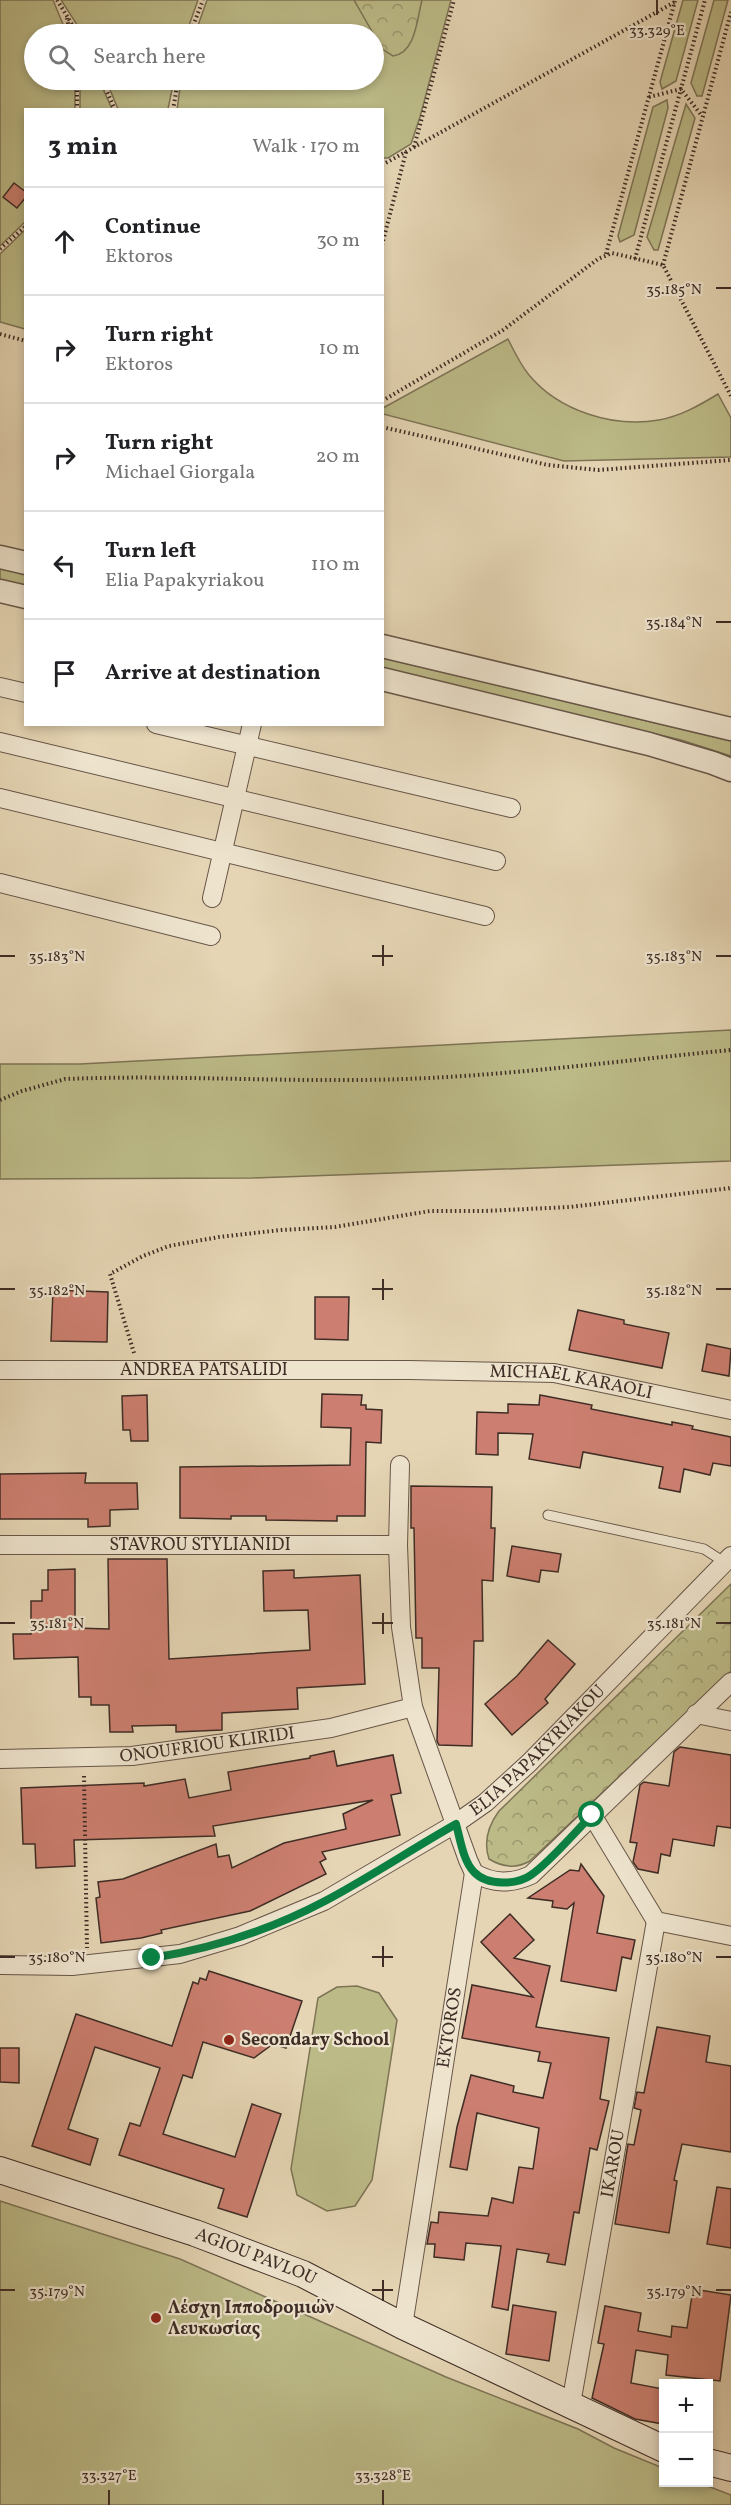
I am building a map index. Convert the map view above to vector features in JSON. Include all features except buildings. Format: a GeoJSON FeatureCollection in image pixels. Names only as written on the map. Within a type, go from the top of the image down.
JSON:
{"type":"FeatureCollection","features":[{"type":"Feature","properties":{"kind":"main road","name":"AGIOU PAVLOU"},"geometry":{"type":"LineString","coordinates":[[0,2170],[195,2233],[293,2270],[403,2326],[659,2447]]}},
{"type":"Feature","properties":{"kind":"main road"},"geometry":{"type":"LineString","coordinates":[[713,2463],[731,2468]]}},
{"type":"Feature","properties":{"kind":"street"},"geometry":{"type":"LineString","coordinates":[[0,557],[24,563]]}},
{"type":"Feature","properties":{"kind":"street"},"geometry":{"type":"LineString","coordinates":[[0,591],[24,597]]}},
{"type":"Feature","properties":{"kind":"street"},"geometry":{"type":"LineString","coordinates":[[384,646],[731,729]]}},
{"type":"Feature","properties":{"kind":"street"},"geometry":{"type":"LineString","coordinates":[[384,679],[649,744],[731,770]]}},
{"type":"Feature","properties":{"kind":"street"},"geometry":{"type":"LineString","coordinates":[[0,687],[24,693]]}},
{"type":"Feature","properties":{"kind":"street"},"geometry":{"type":"LineString","coordinates":[[164,726],[511,808]]}},
{"type":"Feature","properties":{"kind":"street"},"geometry":{"type":"LineString","coordinates":[[212,898],[252,726]]}},
{"type":"Feature","properties":{"kind":"street"},"geometry":{"type":"LineString","coordinates":[[0,742],[496,861]]}},
{"type":"Feature","properties":{"kind":"street"},"geometry":{"type":"LineString","coordinates":[[0,798],[485,916]]}},
{"type":"Feature","properties":{"kind":"street"},"geometry":{"type":"LineString","coordinates":[[0,884],[211,936]]}},
{"type":"Feature","properties":{"kind":"street","name":"ANDREA PATSALIDI"},"geometry":{"type":"LineString","coordinates":[[0,1370],[136,1368],[409,1370]]}},
{"type":"Feature","properties":{"kind":"street","name":"MICHAEL KARAOLI"},"geometry":{"type":"LineString","coordinates":[[409,1370],[554,1373],[731,1410]]}},
{"type":"Feature","properties":{"kind":"street"},"geometry":{"type":"LineString","coordinates":[[400,1465],[398,1545],[401,1627],[413,1707],[474,1873],[486,1879],[502,1882],[517,1881],[531,1875],[731,1682]]}},
{"type":"Feature","properties":{"kind":"street","name":"STAVROU STYLIANIDI"},"geometry":{"type":"LineString","coordinates":[[0,1545],[398,1545]]}},
{"type":"Feature","properties":{"kind":"street","name":"ELIA PAPAKYRIAKOU"},"geometry":{"type":"LineString","coordinates":[[0,1965],[45,1967],[180,1954],[268,1926],[324,1901],[456,1824],[484,1803],[529,1763],[728,1559]]}},
{"type":"Feature","properties":{"kind":"street","name":"ONOUFRIOU KLIRIDI"},"geometry":{"type":"LineString","coordinates":[[0,1759],[132,1756],[331,1728],[413,1707]]}},
{"type":"Feature","properties":{"kind":"street"},"geometry":{"type":"LineString","coordinates":[[696,1714],[731,1721]]}},
{"type":"Feature","properties":{"kind":"street"},"geometry":{"type":"LineString","coordinates":[[592,1815],[656,1921],[731,1936]]}},
{"type":"Feature","properties":{"kind":"street","name":"EKTOROS"},"geometry":{"type":"LineString","coordinates":[[403,2326],[474,1873]]}},
{"type":"Feature","properties":{"kind":"street","name":"IKAROU"},"geometry":{"type":"LineString","coordinates":[[571,2404],[656,1921]]}},
{"type":"Feature","properties":{"kind":"lane"},"geometry":{"type":"LineString","coordinates":[[548,1515],[704,1549],[728,1559]]}},
{"type":"Feature","properties":{"kind":"path"},"geometry":{"type":"LineString","coordinates":[[57,0],[72,24]]}},
{"type":"Feature","properties":{"kind":"path"},"geometry":{"type":"LineString","coordinates":[[194,24],[203,0]]}},
{"type":"Feature","properties":{"kind":"path"},"geometry":{"type":"LineString","coordinates":[[414,148],[454,0]]}},
{"type":"Feature","properties":{"kind":"path"},"geometry":{"type":"LineString","coordinates":[[635,259],[705,0]]}},
{"type":"Feature","properties":{"kind":"path"},"geometry":{"type":"LineString","coordinates":[[384,164],[675,1]]}},
{"type":"Feature","properties":{"kind":"path"},"geometry":{"type":"LineString","coordinates":[[606,254],[675,1]]}},
{"type":"Feature","properties":{"kind":"path"},"geometry":{"type":"LineString","coordinates":[[731,12],[663,266],[731,396]]}},
{"type":"Feature","properties":{"kind":"path"},"geometry":{"type":"LineString","coordinates":[[67,15],[68,24]]}},
{"type":"Feature","properties":{"kind":"path"},"geometry":{"type":"LineString","coordinates":[[649,97],[681,89]]}},
{"type":"Feature","properties":{"kind":"path"},"geometry":{"type":"LineString","coordinates":[[681,89],[703,116]]}},
{"type":"Feature","properties":{"kind":"path"},"geometry":{"type":"LineString","coordinates":[[77,90],[77,108]]}},
{"type":"Feature","properties":{"kind":"path"},"geometry":{"type":"LineString","coordinates":[[107,90],[115,108]]}},
{"type":"Feature","properties":{"kind":"path"},"geometry":{"type":"LineString","coordinates":[[173,108],[176,90]]}},
{"type":"Feature","properties":{"kind":"path"},"geometry":{"type":"LineString","coordinates":[[384,237],[406,152]]}},
{"type":"Feature","properties":{"kind":"path"},"geometry":{"type":"LineString","coordinates":[[0,249],[24,228]]}},
{"type":"Feature","properties":{"kind":"path"},"geometry":{"type":"LineString","coordinates":[[384,400],[503,330],[606,254],[612,253],[663,266]]}},
{"type":"Feature","properties":{"kind":"path"},"geometry":{"type":"LineString","coordinates":[[0,334],[24,340]]}},
{"type":"Feature","properties":{"kind":"path"},"geometry":{"type":"LineString","coordinates":[[384,427],[548,465],[598,470],[731,460]]}},
{"type":"Feature","properties":{"kind":"path"},"geometry":{"type":"LineString","coordinates":[[0,1100],[22,1091],[65,1079],[360,1080],[453,1077],[538,1072],[731,1050]]}},
{"type":"Feature","properties":{"kind":"path"},"geometry":{"type":"LineString","coordinates":[[136,1368],[135,1355],[110,1274],[143,1256],[169,1246],[281,1230],[335,1227],[430,1211],[570,1207],[731,1188]]}},
{"type":"Feature","properties":{"kind":"path"},"geometry":{"type":"LineString","coordinates":[[83,1758],[88,1964]]}},
{"type":"Feature","properties":{"kind":"green space"},"geometry":{"type":"Polygon","coordinates":[[[0,0],[53,0],[63,24],[24,24],[24,90],[75,90],[75,108],[24,108],[24,223],[0,246],[0,0]]]}},
{"type":"Feature","properties":{"kind":"green space"},"geometry":{"type":"Polygon","coordinates":[[[61,0],[198,0],[190,24],[77,24],[61,0]]]}},
{"type":"Feature","properties":{"kind":"green space"},"geometry":{"type":"Polygon","coordinates":[[[207,0],[451,0],[411,144],[388,158],[384,158],[384,108],[177,108],[180,90],[384,90],[384,24],[199,24],[207,0]]]}},
{"type":"Feature","properties":{"kind":"green space"},"geometry":{"type":"Polygon","coordinates":[[[354,0],[422,0],[411,42],[401,53],[393,56],[384,50],[384,24],[368,24],[354,0]]]}},
{"type":"Feature","properties":{"kind":"green space"},"geometry":{"type":"Polygon","coordinates":[[[683,0],[698,0],[676,81],[662,89],[660,82],[683,0]]]}},
{"type":"Feature","properties":{"kind":"green space"},"geometry":{"type":"Polygon","coordinates":[[[714,0],[728,0],[702,96],[697,96],[691,83],[714,0]]]}},
{"type":"Feature","properties":{"kind":"green space"},"geometry":{"type":"Polygon","coordinates":[[[80,90],[103,90],[112,108],[80,108],[80,90]]]}},
{"type":"Feature","properties":{"kind":"green space"},"geometry":{"type":"Polygon","coordinates":[[[110,90],[172,90],[168,108],[118,108],[110,90]]]}},
{"type":"Feature","properties":{"kind":"green space"},"geometry":{"type":"Polygon","coordinates":[[[667,100],[668,108],[634,235],[620,242],[618,236],[653,107],[667,100]]]}},
{"type":"Feature","properties":{"kind":"green space"},"geometry":{"type":"Polygon","coordinates":[[[686,104],[695,118],[658,250],[654,250],[647,237],[686,104]]]}},
{"type":"Feature","properties":{"kind":"green space"},"geometry":{"type":"Polygon","coordinates":[[[24,231],[24,329],[0,322],[0,254],[24,231]]]}},
{"type":"Feature","properties":{"kind":"green space"},"geometry":{"type":"Polygon","coordinates":[[[508,339],[529,375],[541,388],[571,407],[606,419],[641,422],[659,420],[683,413],[718,394],[731,418],[731,457],[564,461],[384,414],[384,407],[508,339]]]}},
{"type":"Feature","properties":{"kind":"green space"},"geometry":{"type":"Polygon","coordinates":[[[0,568],[24,574],[24,587],[0,581],[0,568]]]}},
{"type":"Feature","properties":{"kind":"green space"},"geometry":{"type":"Polygon","coordinates":[[[384,658],[731,741],[731,756],[681,740],[384,669],[384,658]]]}},
{"type":"Feature","properties":{"kind":"green space"},"geometry":{"type":"Polygon","coordinates":[[[731,1030],[731,1161],[252,1178],[0,1179],[0,1064],[80,1064],[731,1030]]]}},
{"type":"Feature","properties":{"kind":"green space"},"geometry":{"type":"Polygon","coordinates":[[[731,1584],[731,1671],[530,1861],[509,1866],[489,1859],[486,1846],[488,1834],[499,1811],[731,1584]]]}},
{"type":"Feature","properties":{"kind":"green space"},"geometry":{"type":"Polygon","coordinates":[[[357,1986],[379,1993],[397,2020],[372,2180],[355,2206],[327,2211],[297,2195],[291,2169],[318,1998],[337,1987],[357,1986]]]}},
{"type":"Feature","properties":{"kind":"green space","name":"Λέσχη Ιπποδρομιών Λευκωσίας"},"geometry":{"type":"Polygon","coordinates":[[[0,2201],[180,2259],[446,2377],[578,2429],[614,2448],[659,2466],[659,2487],[710,2487],[731,2495],[731,2505],[0,2505],[0,2201]]]}},
{"type":"Feature","properties":{"kind":"place","name":"Secondary School"},"geometry":{"type":"Point","coordinates":[229,2040]}},
{"type":"Feature","properties":{"kind":"place","name":"Λέσχη Ιπποδρομιών Λευκωσίας"},"geometry":{"type":"Point","coordinates":[156,2318]}},
{"type":"Feature","properties":{"kind":"route"},"geometry":{"type":"LineString","coordinates":[[152,1958],[180,1954],[213,1945],[295,1915],[352,1886],[456,1824],[474,1873],[486,1879],[502,1882],[517,1881],[531,1875],[592,1815]]}}]}
